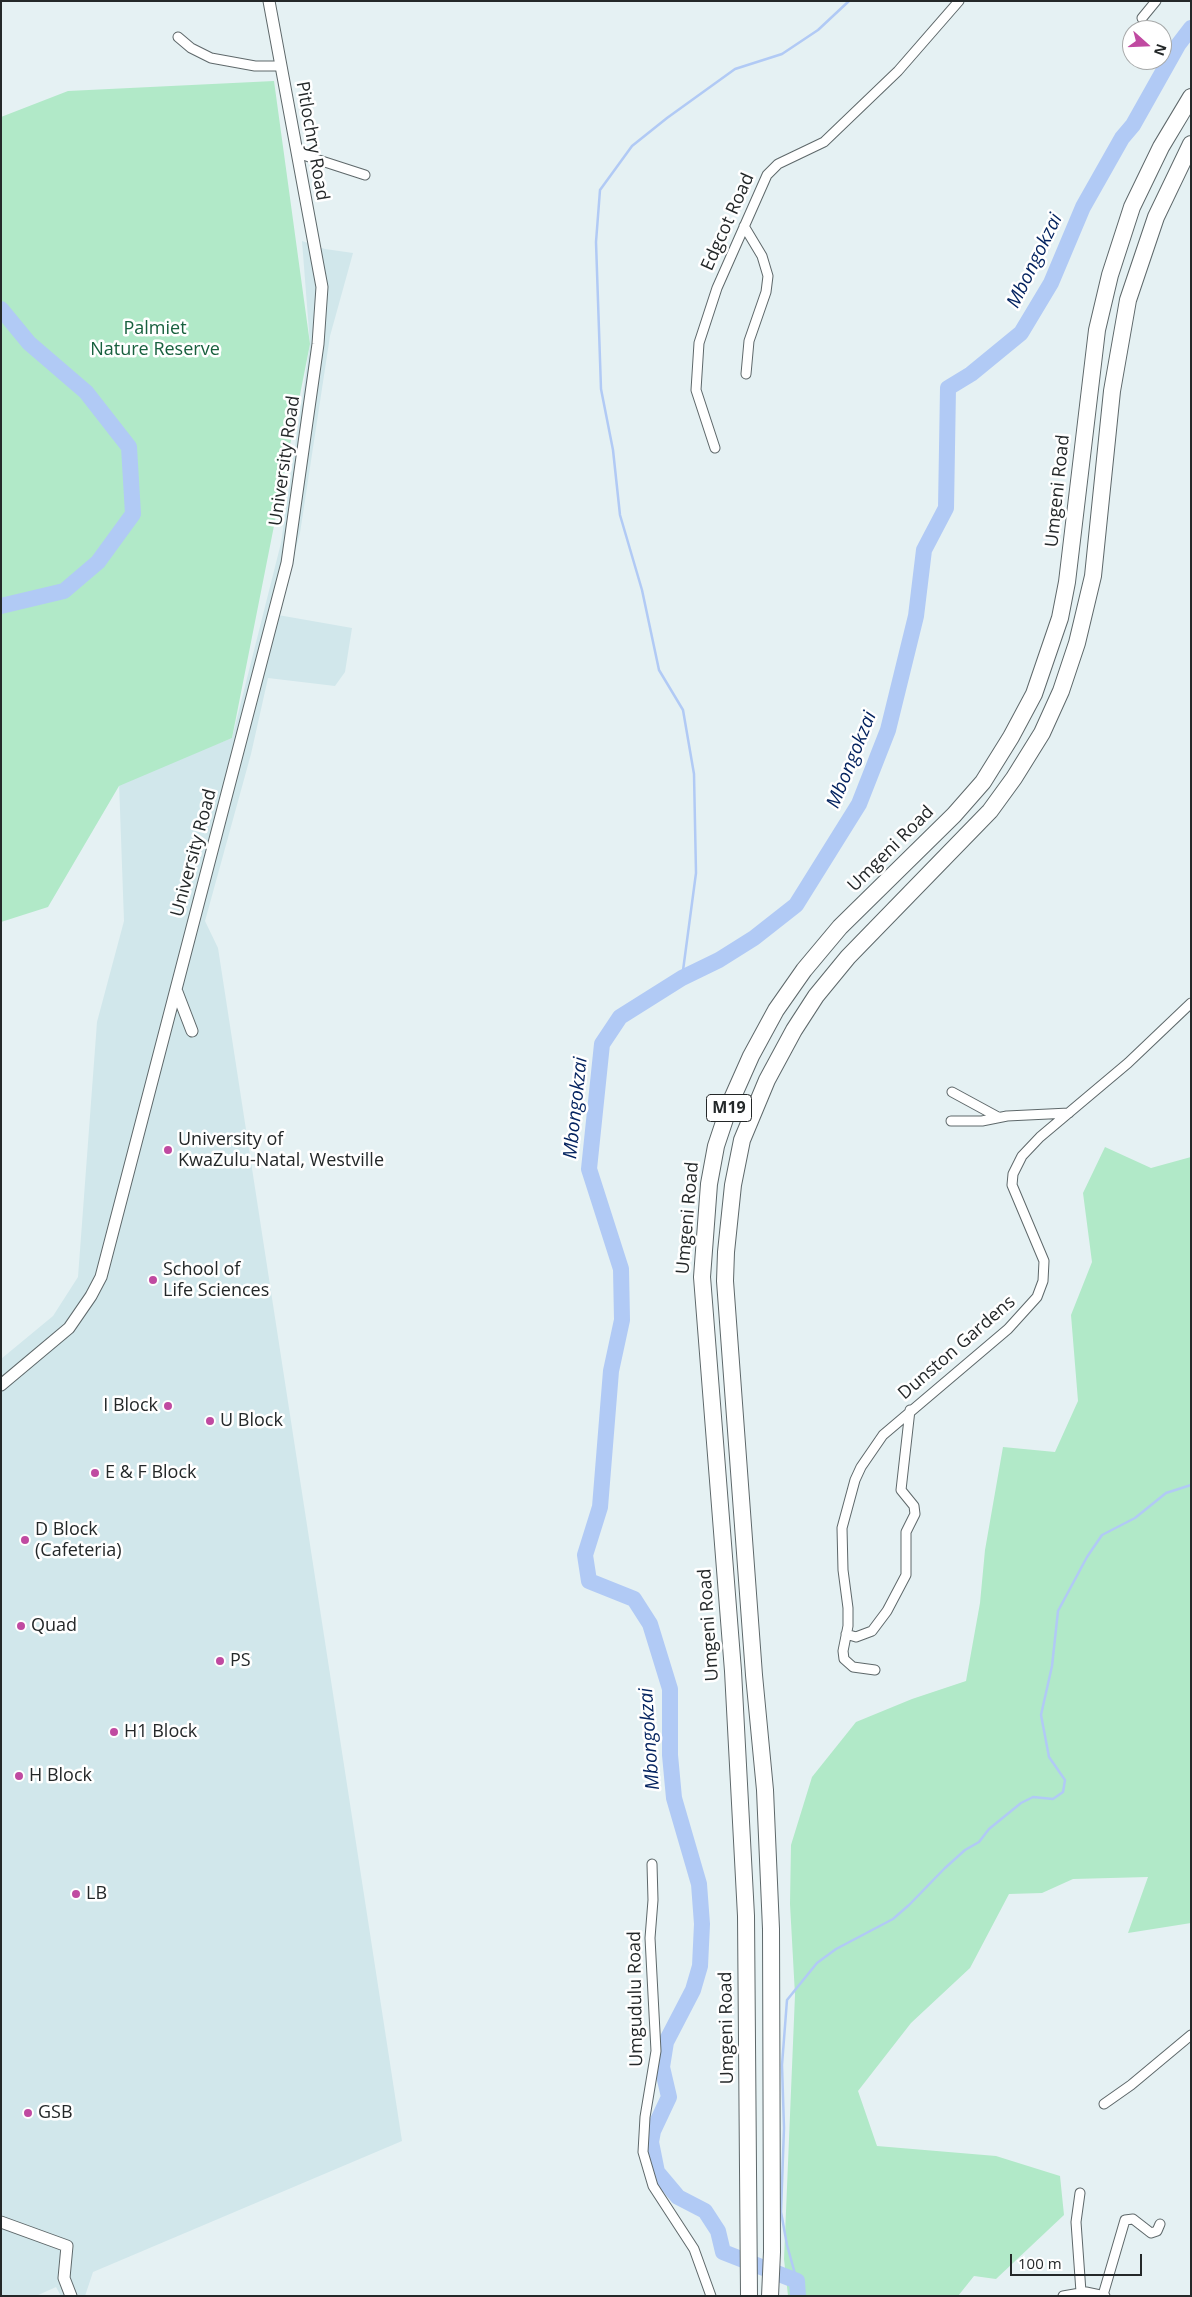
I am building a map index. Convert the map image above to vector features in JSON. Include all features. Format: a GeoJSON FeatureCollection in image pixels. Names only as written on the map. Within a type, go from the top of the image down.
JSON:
{"type":"FeatureCollection","features":[{"type":"Feature","properties":{"kind":"highway","name":"Umgeni Road"},"geometry":{"type":"LineString","coordinates":[[749,2296],[746,1916],[733,1671],[702,1277],[708,1184],[716,1146],[732,1101],[751,1056],[776,1010],[804,970],[840,927],[954,814],[983,782],[1011,737],[1034,694],[1060,618],[1067,582],[1096,330],[1110,275],[1132,207],[1161,147],[1191,97]]}},
{"type":"Feature","properties":{"kind":"highway","name":"M19"},"geometry":{"type":"LineString","coordinates":[[770,2296],[772,2252],[771,1929],[765,1790],[754,1676],[725,1281],[733,1185],[742,1140],[767,1080],[794,1030],[816,996],[848,956],[990,811],[1014,778],[1042,733],[1061,691],[1077,643],[1093,576],[1112,391],[1128,300],[1156,218],[1191,144]]}},
{"type":"Feature","properties":{"kind":"street","name":"Pitlochry Road"},"geometry":{"type":"LineString","coordinates":[[269,1],[322,287]]}},
{"type":"Feature","properties":{"kind":"street","name":"Edgcot Road"},"geometry":{"type":"LineString","coordinates":[[715,448],[696,390],[699,343],[709,308],[762,186],[772,169],[778,164],[824,142],[898,71],[959,1]]}},
{"type":"Feature","properties":{"kind":"street"},"geometry":{"type":"LineString","coordinates":[[1142,18],[1156,1]]}},
{"type":"Feature","properties":{"kind":"street"},"geometry":{"type":"LineString","coordinates":[[178,36],[191,48],[211,58],[256,66],[281,66]]}},
{"type":"Feature","properties":{"kind":"street"},"geometry":{"type":"LineString","coordinates":[[298,153],[365,175]]}},
{"type":"Feature","properties":{"kind":"street"},"geometry":{"type":"LineString","coordinates":[[744,226],[762,256],[768,276],[764,299],[749,341],[746,374]]}},
{"type":"Feature","properties":{"kind":"street","name":"University Road"},"geometry":{"type":"LineString","coordinates":[[1,1385],[68,1328],[91,1296],[101,1277],[177,992],[287,564],[318,344],[322,287]]}},
{"type":"Feature","properties":{"kind":"street"},"geometry":{"type":"LineString","coordinates":[[177,992],[192,1031]]}},
{"type":"Feature","properties":{"kind":"street","name":"Dunston Gardens"},"geometry":{"type":"LineString","coordinates":[[875,1670],[860,1669],[848,1664],[844,1659],[843,1651],[848,1608],[841,1550],[842,1528],[846,1507],[855,1480],[876,1444],[910,1410],[1008,1329],[1037,1296],[1043,1281],[1044,1261],[1012,1185],[1016,1164],[1030,1147],[1128,1063],[1191,1003]]}},
{"type":"Feature","properties":{"kind":"street"},"geometry":{"type":"LineString","coordinates":[[952,1092],[998,1117]]}},
{"type":"Feature","properties":{"kind":"street"},"geometry":{"type":"LineString","coordinates":[[951,1121],[982,1121],[998,1117],[1069,1113]]}},
{"type":"Feature","properties":{"kind":"street"},"geometry":{"type":"LineString","coordinates":[[846,1634],[856,1637],[872,1631],[887,1611],[906,1576],[906,1532],[915,1514],[914,1506],[901,1490],[910,1410]]}},
{"type":"Feature","properties":{"kind":"street","name":"Umgudulu Road"},"geometry":{"type":"LineString","coordinates":[[652,1864],[653,1900],[650,1938],[656,2051],[643,2152],[653,2186],[694,2248],[711,2296]]}},
{"type":"Feature","properties":{"kind":"street"},"geometry":{"type":"LineString","coordinates":[[1104,2104],[1131,2085],[1191,2035]]}},
{"type":"Feature","properties":{"kind":"street"},"geometry":{"type":"LineString","coordinates":[[1080,2193],[1076,2222],[1082,2292]]}},
{"type":"Feature","properties":{"kind":"street"},"geometry":{"type":"LineString","coordinates":[[1063,2296],[1082,2292],[1104,2295],[1125,2220],[1133,2219],[1151,2233],[1156,2231],[1160,2224]]}},
{"type":"Feature","properties":{"kind":"street"},"geometry":{"type":"LineString","coordinates":[[1,2222],[67,2246],[64,2278],[70,2296]]}},
{"type":"Feature","properties":{"kind":"shaded area","name":"University of KwaZulu-Natal, Westville"},"geometry":{"type":"Polygon","coordinates":[[[302,241],[325,249],[353,253],[330,336],[300,533],[278,615],[352,628],[345,672],[335,686],[268,678],[251,754],[205,921],[218,948],[402,2141],[93,2272],[85,2296],[61,2296],[56,2287],[36,2296],[1,2296],[1,1359],[53,1316],[78,1277],[97,1022],[124,921],[119,782],[232,738],[281,543],[310,344],[302,241]]]}},
{"type":"Feature","properties":{"kind":"green space","name":"Palmiet Nature Reserve"},"geometry":{"type":"Polygon","coordinates":[[[274,81],[310,344],[232,738],[119,786],[48,907],[1,922],[1,117],[68,91],[274,81]]]}},
{"type":"Feature","properties":{"kind":"green space"},"geometry":{"type":"Polygon","coordinates":[[[1105,1147],[1151,1168],[1191,1157],[1191,1923],[1128,1933],[1148,1877],[1073,1879],[1042,1893],[1009,1894],[970,1968],[911,2023],[858,2091],[877,2146],[996,2156],[1060,2176],[1064,2215],[996,2279],[974,2276],[958,2296],[788,2296],[784,2259],[795,1995],[790,1904],[791,1845],[812,1777],[856,1722],[912,1699],[966,1681],[980,1603],[985,1550],[1003,1447],[1055,1452],[1078,1401],[1071,1315],[1092,1262],[1083,1193],[1105,1147]]]}},
{"type":"Feature","properties":{"kind":"waterway"},"geometry":{"type":"LineString","coordinates":[[682,978],[696,873],[694,774],[683,710],[659,670],[642,590],[620,515],[613,450],[601,389],[596,242],[600,190],[632,146],[667,118],[735,69],[782,54],[818,30],[849,1]]}},
{"type":"Feature","properties":{"kind":"waterway","name":"Mbongokzai"},"geometry":{"type":"LineString","coordinates":[[798,2296],[797,2281],[723,2252],[718,2231],[705,2211],[678,2197],[657,2172],[651,2142],[653,2131],[669,2097],[662,2067],[666,2042],[693,1990],[700,1966],[702,1924],[699,1884],[674,1798],[670,1755],[670,1689],[650,1624],[634,1599],[589,1581],[585,1555],[600,1507],[611,1371],[622,1320],[621,1269],[589,1169],[602,1044],[620,1017],[682,978],[719,960],[754,938],[796,905],[859,804],[888,730],[916,616],[924,550],[946,508],[948,388],[971,374],[1021,333],[1051,283],[1083,207],[1122,138],[1133,125],[1178,45],[1191,28]]}},
{"type":"Feature","properties":{"kind":"waterway"},"geometry":{"type":"LineString","coordinates":[[1,309],[29,343],[86,392],[129,447],[133,514],[98,562],[64,591],[1,606]]}},
{"type":"Feature","properties":{"kind":"waterway"},"geometry":{"type":"LineString","coordinates":[[797,2281],[787,2245],[781,2212],[784,2128],[782,2065],[787,2000],[817,1963],[836,1949],[893,1919],[945,1868],[965,1850],[979,1842],[989,1829],[1021,1803],[1033,1797],[1053,1799],[1063,1792],[1065,1780],[1049,1757],[1041,1715],[1052,1666],[1058,1611],[1087,1557],[1102,1535],[1135,1518],[1166,1493],[1191,1485]]}},
{"type":"Feature","properties":{"kind":"place","name":"University of KwaZulu-Natal, Westville"},"geometry":{"type":"Point","coordinates":[168,1150]}},
{"type":"Feature","properties":{"kind":"place","name":"School of Life Sciences"},"geometry":{"type":"Point","coordinates":[153,1280]}},
{"type":"Feature","properties":{"kind":"place","name":"I Block"},"geometry":{"type":"Point","coordinates":[168,1406]}},
{"type":"Feature","properties":{"kind":"place","name":"U Block"},"geometry":{"type":"Point","coordinates":[210,1421]}},
{"type":"Feature","properties":{"kind":"place","name":"E & F Block"},"geometry":{"type":"Point","coordinates":[95,1473]}},
{"type":"Feature","properties":{"kind":"place","name":"D Block (Cafeteria)"},"geometry":{"type":"Point","coordinates":[25,1540]}},
{"type":"Feature","properties":{"kind":"place","name":"Quad"},"geometry":{"type":"Point","coordinates":[21,1626]}},
{"type":"Feature","properties":{"kind":"place","name":"PS"},"geometry":{"type":"Point","coordinates":[220,1661]}},
{"type":"Feature","properties":{"kind":"place","name":"H1 Block"},"geometry":{"type":"Point","coordinates":[114,1732]}},
{"type":"Feature","properties":{"kind":"place","name":"H Block"},"geometry":{"type":"Point","coordinates":[19,1776]}},
{"type":"Feature","properties":{"kind":"place","name":"LB"},"geometry":{"type":"Point","coordinates":[76,1894]}},
{"type":"Feature","properties":{"kind":"place","name":"GSB"},"geometry":{"type":"Point","coordinates":[28,2113]}}]}
